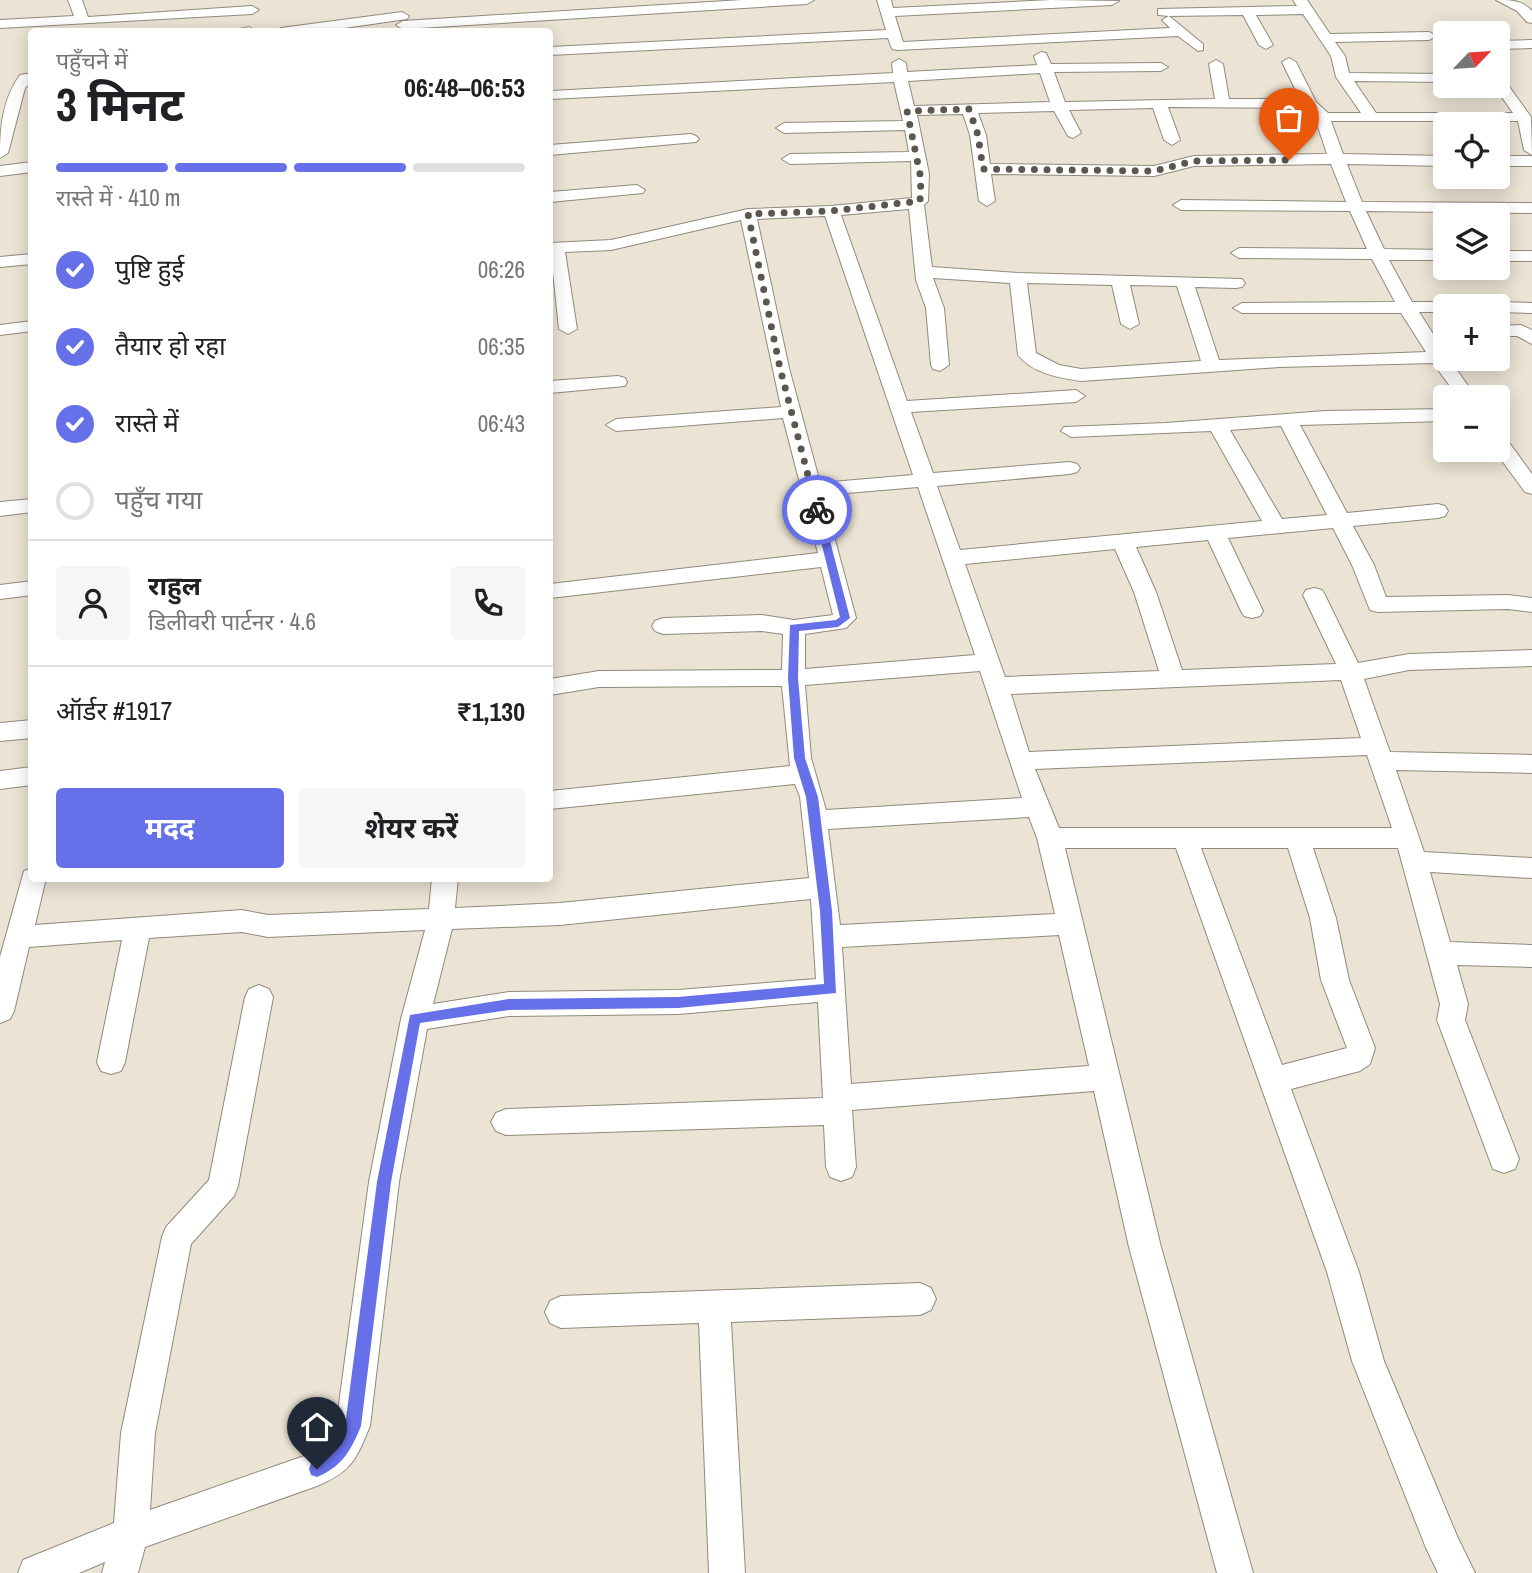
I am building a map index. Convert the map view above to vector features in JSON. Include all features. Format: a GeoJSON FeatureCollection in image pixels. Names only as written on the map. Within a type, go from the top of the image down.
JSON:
{"type":"FeatureCollection","features":[{"type":"Feature","properties":{"kind":"street"},"geometry":{"type":"LineString","coordinates":[[75,0],[82,20]]}},
{"type":"Feature","properties":{"kind":"street"},"geometry":{"type":"LineString","coordinates":[[399,0],[403,24]]}},
{"type":"Feature","properties":{"kind":"street"},"geometry":{"type":"LineString","coordinates":[[342,28],[807,0]]}},
{"type":"Feature","properties":{"kind":"street"},"geometry":{"type":"LineString","coordinates":[[1503,0],[1522,8],[1530,16]]}},
{"type":"Feature","properties":{"kind":"street"},"geometry":{"type":"LineString","coordinates":[[568,329],[553,247],[611,244],[748,214],[831,211],[920,201],[922,197],[917,156],[900,77],[896,40],[886,6],[1112,1]]}},
{"type":"Feature","properties":{"kind":"street"},"geometry":{"type":"LineString","coordinates":[[0,24],[125,20],[253,5],[248,28]]}},
{"type":"Feature","properties":{"kind":"street"},"geometry":{"type":"LineString","coordinates":[[1164,6],[1247,10],[1303,5],[1338,56],[1343,78],[1372,117]]}},
{"type":"Feature","properties":{"kind":"street"},"geometry":{"type":"LineString","coordinates":[[1164,6],[1179,32],[1198,47]]}},
{"type":"Feature","properties":{"kind":"street"},"geometry":{"type":"LineString","coordinates":[[1247,10],[1266,45]]}},
{"type":"Feature","properties":{"kind":"street"},"geometry":{"type":"LineString","coordinates":[[1172,140],[1160,72],[1179,32]]}},
{"type":"Feature","properties":{"kind":"street"},"geometry":{"type":"LineString","coordinates":[[1325,38],[1429,36]]}},
{"type":"Feature","properties":{"kind":"street"},"geometry":{"type":"LineString","coordinates":[[553,51],[896,40],[1034,40],[1160,72],[1223,103],[1310,104]]}},
{"type":"Feature","properties":{"kind":"street"},"geometry":{"type":"LineString","coordinates":[[1034,40],[1059,106],[1073,133]]}},
{"type":"Feature","properties":{"kind":"street"},"geometry":{"type":"LineString","coordinates":[[1510,45],[1532,44]]}},
{"type":"Feature","properties":{"kind":"street"},"geometry":{"type":"LineString","coordinates":[[1289,62],[1310,104],[1322,117],[1376,254],[1433,352]]}},
{"type":"Feature","properties":{"kind":"street"},"geometry":{"type":"LineString","coordinates":[[1216,64],[1223,103]]}},
{"type":"Feature","properties":{"kind":"street"},"geometry":{"type":"LineString","coordinates":[[553,94],[686,90],[1085,66],[1160,72]]}},
{"type":"Feature","properties":{"kind":"street"},"geometry":{"type":"LineString","coordinates":[[784,128],[909,118],[969,109],[1059,106],[1160,72]]}},
{"type":"Feature","properties":{"kind":"street"},"geometry":{"type":"LineString","coordinates":[[0,151],[14,123],[18,88],[28,78]]}},
{"type":"Feature","properties":{"kind":"street"},"geometry":{"type":"LineString","coordinates":[[1343,78],[1433,78]]}},
{"type":"Feature","properties":{"kind":"street"},"geometry":{"type":"LineString","coordinates":[[1510,97],[1524,117],[1532,150]]}},
{"type":"Feature","properties":{"kind":"street"},"geometry":{"type":"LineString","coordinates":[[969,109],[978,135],[987,201]]}},
{"type":"Feature","properties":{"kind":"street"},"geometry":{"type":"LineString","coordinates":[[1322,117],[1524,117]]}},
{"type":"Feature","properties":{"kind":"street"},"geometry":{"type":"LineString","coordinates":[[553,150],[691,139]]}},
{"type":"Feature","properties":{"kind":"street"},"geometry":{"type":"LineString","coordinates":[[790,159],[917,156]]}},
{"type":"Feature","properties":{"kind":"street"},"geometry":{"type":"LineString","coordinates":[[983,169],[1154,171],[1194,161],[1433,161]]}},
{"type":"Feature","properties":{"kind":"street"},"geometry":{"type":"LineString","coordinates":[[1510,161],[1532,161]]}},
{"type":"Feature","properties":{"kind":"street"},"geometry":{"type":"LineString","coordinates":[[0,171],[28,168]]}},
{"type":"Feature","properties":{"kind":"street"},"geometry":{"type":"LineString","coordinates":[[553,197],[637,190]]}},
{"type":"Feature","properties":{"kind":"street"},"geometry":{"type":"LineString","coordinates":[[916,203],[925,272],[935,308],[940,365]]}},
{"type":"Feature","properties":{"kind":"street"},"geometry":{"type":"LineString","coordinates":[[1181,205],[1532,208]]}},
{"type":"Feature","properties":{"kind":"street"},"geometry":{"type":"LineString","coordinates":[[831,211],[989,662],[1020,761],[1050,838],[1146,1247],[1235,1573]]}},
{"type":"Feature","properties":{"kind":"street"},"geometry":{"type":"LineString","coordinates":[[663,626],[762,623],[794,628],[838,623],[845,618],[792,412],[748,214]]}},
{"type":"Feature","properties":{"kind":"street"},"geometry":{"type":"LineString","coordinates":[[1239,253],[1433,255]]}},
{"type":"Feature","properties":{"kind":"street"},"geometry":{"type":"LineString","coordinates":[[1510,256],[1532,256]]}},
{"type":"Feature","properties":{"kind":"street"},"geometry":{"type":"LineString","coordinates":[[0,262],[28,259]]}},
{"type":"Feature","properties":{"kind":"street"},"geometry":{"type":"LineString","coordinates":[[925,272],[1018,278],[1236,283]]}},
{"type":"Feature","properties":{"kind":"street"},"geometry":{"type":"LineString","coordinates":[[1018,278],[1027,355],[1046,369],[1080,375],[1279,361],[1433,357]]}},
{"type":"Feature","properties":{"kind":"street"},"geometry":{"type":"LineString","coordinates":[[1120,280],[1130,324]]}},
{"type":"Feature","properties":{"kind":"street"},"geometry":{"type":"LineString","coordinates":[[1184,282],[1212,367]]}},
{"type":"Feature","properties":{"kind":"street"},"geometry":{"type":"LineString","coordinates":[[1242,308],[1433,307]]}},
{"type":"Feature","properties":{"kind":"street"},"geometry":{"type":"LineString","coordinates":[[1510,307],[1532,308]]}},
{"type":"Feature","properties":{"kind":"street"},"geometry":{"type":"LineString","coordinates":[[0,330],[28,326]]}},
{"type":"Feature","properties":{"kind":"street"},"geometry":{"type":"LineString","coordinates":[[1510,330],[1521,330],[1532,339]]}},
{"type":"Feature","properties":{"kind":"street"},"geometry":{"type":"LineString","coordinates":[[1424,337],[1433,336]]}},
{"type":"Feature","properties":{"kind":"street"},"geometry":{"type":"LineString","coordinates":[[1447,371],[1458,385]]}},
{"type":"Feature","properties":{"kind":"street"},"geometry":{"type":"LineString","coordinates":[[553,387],[618,382]]}},
{"type":"Feature","properties":{"kind":"street"},"geometry":{"type":"LineString","coordinates":[[900,407],[1076,396]]}},
{"type":"Feature","properties":{"kind":"street"},"geometry":{"type":"LineString","coordinates":[[615,425],[792,412]]}},
{"type":"Feature","properties":{"kind":"street"},"geometry":{"type":"LineString","coordinates":[[1071,431],[1433,415]]}},
{"type":"Feature","properties":{"kind":"street"},"geometry":{"type":"LineString","coordinates":[[1288,420],[1363,565],[1378,605],[1508,602],[1532,605]]}},
{"type":"Feature","properties":{"kind":"street"},"geometry":{"type":"LineString","coordinates":[[1217,425],[1275,524]]}},
{"type":"Feature","properties":{"kind":"street"},"geometry":{"type":"LineString","coordinates":[[1510,457],[1532,488]]}},
{"type":"Feature","properties":{"kind":"street"},"geometry":{"type":"LineString","coordinates":[[812,490],[1070,468]]}},
{"type":"Feature","properties":{"kind":"street"},"geometry":{"type":"LineString","coordinates":[[0,509],[28,506]]}},
{"type":"Feature","properties":{"kind":"street"},"geometry":{"type":"LineString","coordinates":[[952,558],[1275,524],[1438,511]]}},
{"type":"Feature","properties":{"kind":"street"},"geometry":{"type":"LineString","coordinates":[[1214,531],[1252,611]]}},
{"type":"Feature","properties":{"kind":"street"},"geometry":{"type":"LineString","coordinates":[[1122,540],[1145,592],[1173,679]]}},
{"type":"Feature","properties":{"kind":"street"},"geometry":{"type":"LineString","coordinates":[[553,591],[830,559]]}},
{"type":"Feature","properties":{"kind":"street"},"geometry":{"type":"LineString","coordinates":[[0,592],[28,588]]}},
{"type":"Feature","properties":{"kind":"street"},"geometry":{"type":"LineString","coordinates":[[1314,595],[1351,673],[1348,674],[1379,754],[1411,849],[1454,1004],[1451,1020],[1504,1158]]}},
{"type":"Feature","properties":{"kind":"street"},"geometry":{"type":"LineString","coordinates":[[794,628],[793,678],[799,758],[812,797],[828,937],[841,1167]]}},
{"type":"Feature","properties":{"kind":"street"},"geometry":{"type":"LineString","coordinates":[[997,686],[1348,674],[1366,667],[1438,660],[1532,658]]}},
{"type":"Feature","properties":{"kind":"street"},"geometry":{"type":"LineString","coordinates":[[553,687],[599,680],[793,678],[989,662]]}},
{"type":"Feature","properties":{"kind":"street"},"geometry":{"type":"LineString","coordinates":[[0,732],[28,729]]}},
{"type":"Feature","properties":{"kind":"street"},"geometry":{"type":"LineString","coordinates":[[1020,761],[1379,754],[1532,764]]}},
{"type":"Feature","properties":{"kind":"street"},"geometry":{"type":"LineString","coordinates":[[553,800],[805,774]]}},
{"type":"Feature","properties":{"kind":"street"},"geometry":{"type":"LineString","coordinates":[[0,780],[28,776]]}},
{"type":"Feature","properties":{"kind":"street"},"geometry":{"type":"LineString","coordinates":[[815,820],[1038,807]]}},
{"type":"Feature","properties":{"kind":"street"},"geometry":{"type":"LineString","coordinates":[[1050,838],[1297,838],[1411,849],[1532,868]]}},
{"type":"Feature","properties":{"kind":"street"},"geometry":{"type":"LineString","coordinates":[[1185,838],[1343,1272],[1368,1361],[1444,1548],[1457,1573]]}},
{"type":"Feature","properties":{"kind":"street"},"geometry":{"type":"LineString","coordinates":[[1274,1080],[1350,1062],[1360,1055],[1360,1048],[1335,979],[1323,918],[1297,838]]}},
{"type":"Feature","properties":{"kind":"street"},"geometry":{"type":"LineString","coordinates":[[0,1011],[14,926],[31,882]]}},
{"type":"Feature","properties":{"kind":"street"},"geometry":{"type":"LineString","coordinates":[[36,1573],[131,1534],[317,1469],[343,1450],[353,1426],[384,1182],[415,1019],[441,920],[445,882]]}},
{"type":"Feature","properties":{"kind":"street"},"geometry":{"type":"LineString","coordinates":[[14,926],[138,928],[242,921],[268,926],[441,920],[560,914],[823,887]]}},
{"type":"Feature","properties":{"kind":"street"},"geometry":{"type":"LineString","coordinates":[[828,937],[1070,924]]}},
{"type":"Feature","properties":{"kind":"street"},"geometry":{"type":"LineString","coordinates":[[111,1062],[138,928]]}},
{"type":"Feature","properties":{"kind":"street"},"geometry":{"type":"LineString","coordinates":[[1440,953],[1532,956]]}},
{"type":"Feature","properties":{"kind":"street"},"geometry":{"type":"LineString","coordinates":[[415,1019],[509,1004],[678,1002],[831,989]]}},
{"type":"Feature","properties":{"kind":"street"},"geometry":{"type":"LineString","coordinates":[[120,1573],[131,1534],[138,1433],[177,1237],[223,1186],[259,997]]}},
{"type":"Feature","properties":{"kind":"street"},"geometry":{"type":"LineString","coordinates":[[506,1122],[838,1104],[1106,1077]]}},
{"type":"Feature","properties":{"kind":"street"},"geometry":{"type":"LineString","coordinates":[[561,1312],[920,1299]]}},
{"type":"Feature","properties":{"kind":"street"},"geometry":{"type":"LineString","coordinates":[[714,1307],[727,1573]]}},
{"type":"Feature","properties":{"kind":"way so far"},"geometry":{"type":"LineString","coordinates":[[817,510],[780,368],[748,214],[831,211],[920,201],[921,179],[907,111],[969,109],[978,135],[983,169],[1154,171],[1194,161],[1289,160]]}},
{"type":"Feature","properties":{"kind":"route"},"geometry":{"type":"LineString","coordinates":[[317,1469],[343,1450],[353,1426],[384,1182],[415,1019],[420,1016],[509,1004],[678,1002],[831,989],[826,911],[812,797],[799,758],[793,678],[794,628],[838,623],[845,618],[817,510]]}}]}
